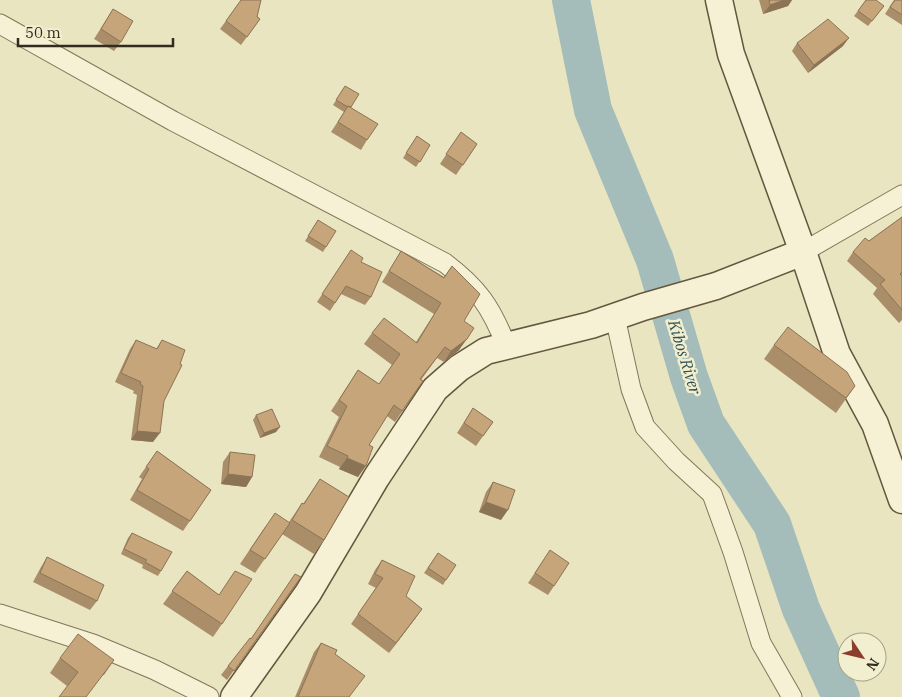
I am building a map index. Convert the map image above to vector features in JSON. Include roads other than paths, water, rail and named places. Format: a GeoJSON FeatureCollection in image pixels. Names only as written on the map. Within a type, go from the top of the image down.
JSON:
{"type":"FeatureCollection","features":[{"type":"Feature","properties":{"kind":"main road"},"geometry":{"type":"LineString","coordinates":[[719,0],[731,54],[803,252],[837,354],[875,424],[902,500]]}},
{"type":"Feature","properties":{"kind":"main road"},"geometry":{"type":"LineString","coordinates":[[234,697],[308,593],[376,478],[435,389],[459,368],[486,351],[591,325],[643,307],[716,286],[803,252]]}},
{"type":"Feature","properties":{"kind":"street"},"geometry":{"type":"LineString","coordinates":[[0,24],[173,121],[446,262],[465,278],[485,300],[506,345]]}},
{"type":"Feature","properties":{"kind":"street"},"geometry":{"type":"LineString","coordinates":[[803,252],[902,195]]}},
{"type":"Feature","properties":{"kind":"street"},"geometry":{"type":"LineString","coordinates":[[615,317],[631,389],[645,427],[676,462],[712,494],[733,552],[761,643],[792,697]]}},
{"type":"Feature","properties":{"kind":"street"},"geometry":{"type":"LineString","coordinates":[[0,614],[93,644],[155,670],[209,697]]}},
{"type":"Feature","properties":{"kind":"waterway","name":"Kibos River"},"geometry":{"type":"LineString","coordinates":[[571,0],[593,110],[655,260],[689,377],[706,424],[772,524],[801,609],[841,697]]}}]}
